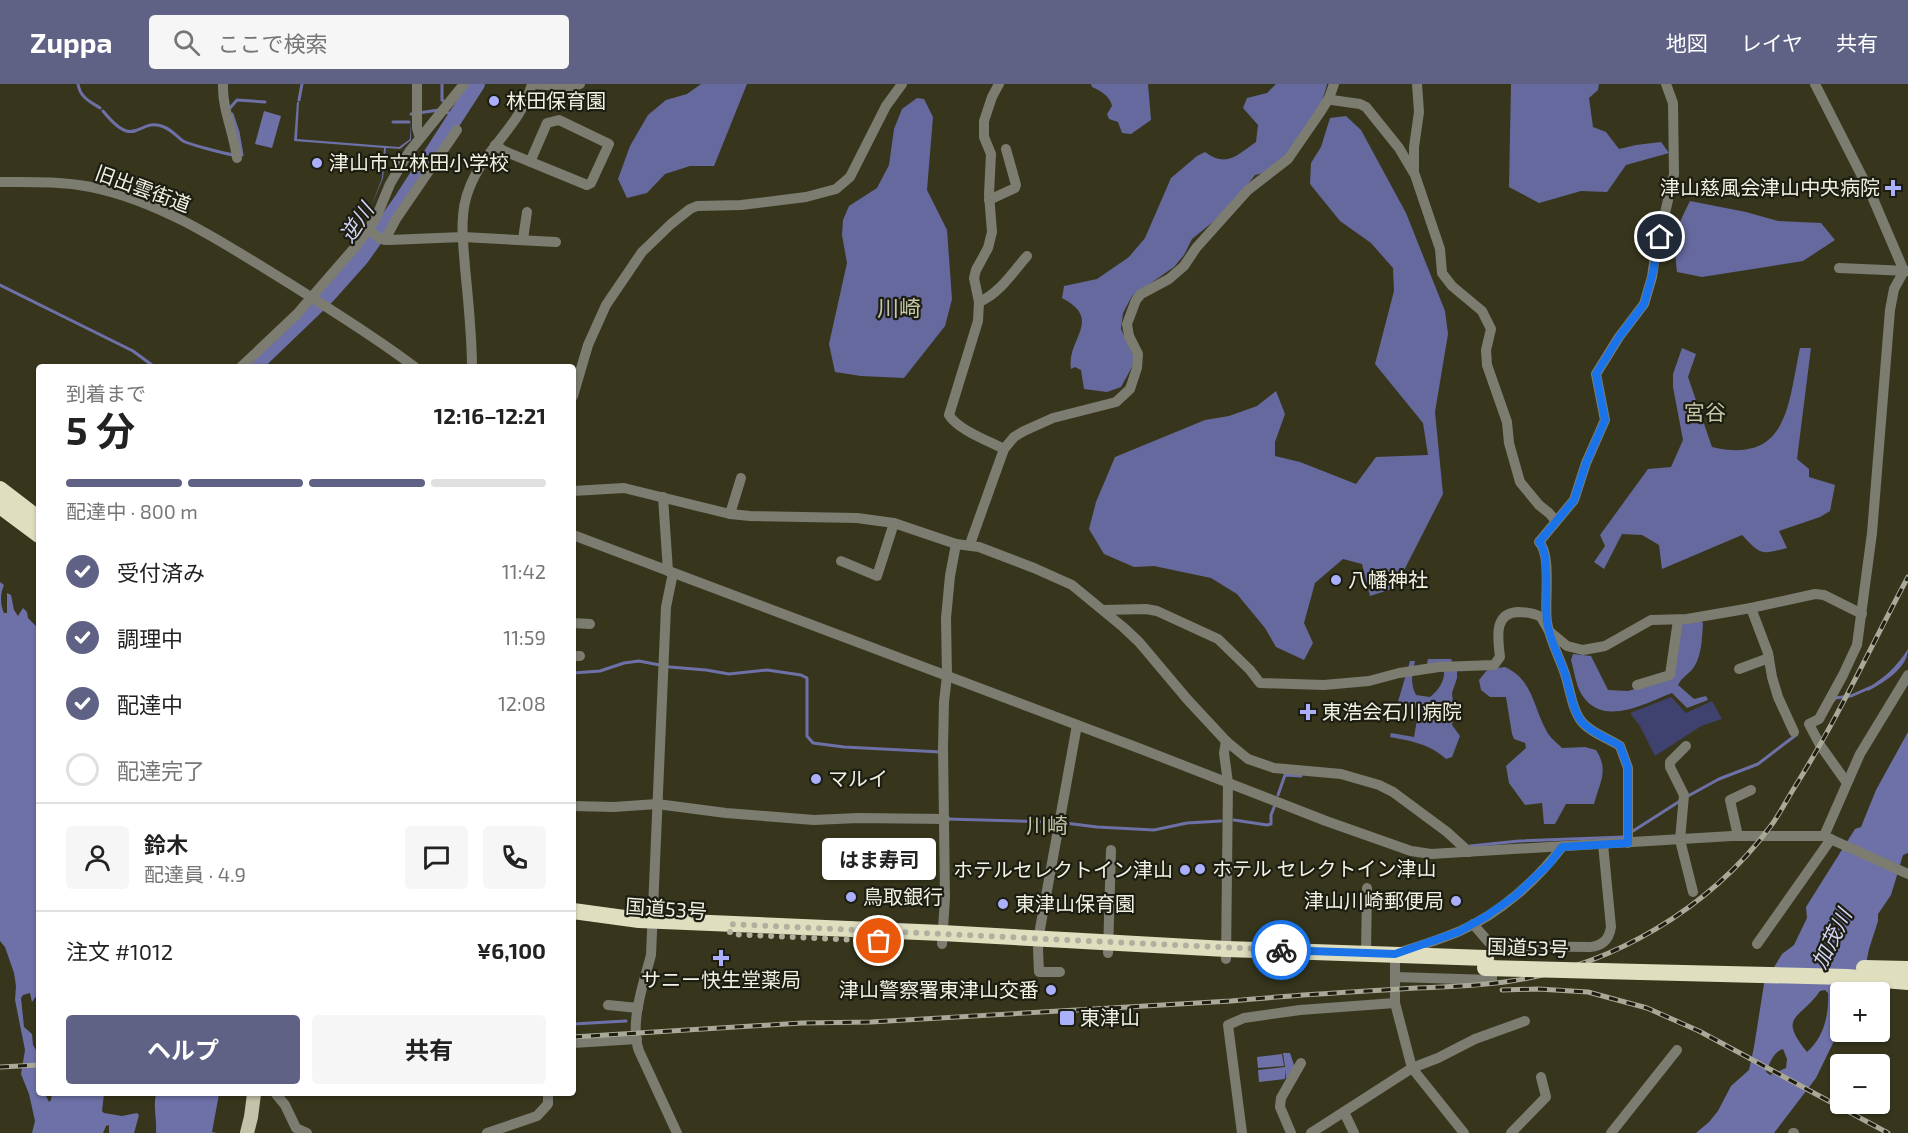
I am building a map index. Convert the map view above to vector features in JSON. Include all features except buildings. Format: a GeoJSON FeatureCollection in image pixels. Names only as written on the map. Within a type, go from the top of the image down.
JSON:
{"type":"FeatureCollection","features":[{"type":"Feature","properties":{"kind":"highway"},"geometry":{"type":"LineString","coordinates":[[0,489],[36,517]]}},
{"type":"Feature","properties":{"kind":"highway"},"geometry":{"type":"LineString","coordinates":[[0,506],[36,533]]}},
{"type":"Feature","properties":{"kind":"highway","name":"国道53号"},"geometry":{"type":"LineString","coordinates":[[576,911],[653,925]]}},
{"type":"Feature","properties":{"kind":"highway","name":"国道53号"},"geometry":{"type":"LineString","coordinates":[[576,921],[601,925],[653,925],[942,939],[1394,965],[1488,957],[1642,967],[1908,969]]}},
{"type":"Feature","properties":{"kind":"highway","name":"国道53号"},"geometry":{"type":"LineString","coordinates":[[1226,954],[1366,953],[1394,965]]}},
{"type":"Feature","properties":{"kind":"highway","name":"国道53号"},"geometry":{"type":"LineString","coordinates":[[1746,969],[1908,982]]}},
{"type":"Feature","properties":{"kind":"main road"},"geometry":{"type":"LineString","coordinates":[[247,1133],[252,1117],[254,1096]]}},
{"type":"Feature","properties":{"kind":"street"},"geometry":{"type":"LineString","coordinates":[[223,84],[223,96],[237,158]]}},
{"type":"Feature","properties":{"kind":"street"},"geometry":{"type":"LineString","coordinates":[[417,84],[417,128],[420,138]]}},
{"type":"Feature","properties":{"kind":"street"},"geometry":{"type":"LineString","coordinates":[[377,236],[394,176],[420,138],[464,84]]}},
{"type":"Feature","properties":{"kind":"street"},"geometry":{"type":"LineString","coordinates":[[472,364],[462,219],[468,191],[474,176],[495,145],[521,113],[533,84],[571,87],[580,84]]}},
{"type":"Feature","properties":{"kind":"street"},"geometry":{"type":"LineString","coordinates":[[576,386],[588,345],[606,304],[642,252],[671,224],[697,206],[741,205],[806,197],[828,193],[836,189],[850,177],[886,106],[902,84]]}},
{"type":"Feature","properties":{"kind":"street"},"geometry":{"type":"LineString","coordinates":[[999,84],[984,121],[984,137],[991,154],[989,200],[992,232],[988,248],[974,278],[979,302],[977,327],[949,416],[952,421],[1004,449]]}},
{"type":"Feature","properties":{"kind":"street"},"geometry":{"type":"LineString","coordinates":[[970,544],[1004,449],[1024,431],[1053,417],[1116,402],[1130,390],[1137,368],[1138,354],[1129,336],[1127,324],[1136,300],[1141,294],[1169,279],[1184,266],[1196,248],[1248,190],[1288,159],[1329,98],[1334,84]]}},
{"type":"Feature","properties":{"kind":"street"},"geometry":{"type":"LineString","coordinates":[[1417,84],[1419,112],[1413,158],[1415,175],[1440,249],[1442,273],[1452,286],[1482,311],[1491,330],[1486,350],[1487,365],[1507,422],[1509,443],[1520,482],[1556,521]]}},
{"type":"Feature","properties":{"kind":"street"},"geometry":{"type":"LineString","coordinates":[[1666,84],[1673,103],[1674,174],[1647,296],[1596,374],[1605,420],[1586,463],[1574,500],[1539,542],[1544,546],[1547,575],[1546,615],[1549,632],[1567,646],[1583,650],[1605,646],[1651,620],[1700,618],[1815,594],[1824,595],[1862,614]]}},
{"type":"Feature","properties":{"kind":"street"},"geometry":{"type":"LineString","coordinates":[[1815,84],[1872,194],[1906,271]]}},
{"type":"Feature","properties":{"kind":"street"},"geometry":{"type":"LineString","coordinates":[[1329,98],[1366,107],[1399,148],[1415,175]]}},
{"type":"Feature","properties":{"kind":"street"},"geometry":{"type":"LineString","coordinates":[[495,145],[530,162],[587,185],[591,183],[609,144],[559,120],[547,123],[530,162]]}},
{"type":"Feature","properties":{"kind":"street"},"geometry":{"type":"LineString","coordinates":[[244,364],[297,314],[317,301],[377,236],[396,219],[457,130]]}},
{"type":"Feature","properties":{"kind":"street"},"geometry":{"type":"LineString","coordinates":[[989,200],[1015,188],[1006,149]]}},
{"type":"Feature","properties":{"kind":"street","name":"旧出雲街道"},"geometry":{"type":"LineString","coordinates":[[0,182],[71,184],[93,188],[125,197],[165,213],[232,248],[384,343],[411,364]]}},
{"type":"Feature","properties":{"kind":"street"},"geometry":{"type":"LineString","coordinates":[[523,239],[527,212]]}},
{"type":"Feature","properties":{"kind":"street"},"geometry":{"type":"LineString","coordinates":[[377,236],[523,239],[556,242]]}},
{"type":"Feature","properties":{"kind":"street"},"geometry":{"type":"LineString","coordinates":[[979,302],[999,288],[1027,256]]}},
{"type":"Feature","properties":{"kind":"street"},"geometry":{"type":"LineString","coordinates":[[1839,268],[1906,271]]}},
{"type":"Feature","properties":{"kind":"street"},"geometry":{"type":"LineString","coordinates":[[1847,783],[1820,745],[1809,724],[1819,719],[1857,645],[1872,533],[1890,310],[1894,290],[1906,271]]}},
{"type":"Feature","properties":{"kind":"street"},"geometry":{"type":"LineString","coordinates":[[730,514],[741,478]]}},
{"type":"Feature","properties":{"kind":"street"},"geometry":{"type":"LineString","coordinates":[[576,491],[624,488],[730,514],[858,518],[894,523],[956,544],[970,544],[1034,568],[1071,585],[1139,642],[1226,741],[1248,759],[1265,766],[1341,774],[1379,785],[1393,792],[1447,832],[1469,852]]}},
{"type":"Feature","properties":{"kind":"street"},"geometry":{"type":"LineString","coordinates":[[663,497],[670,572],[666,607],[651,955],[638,1008],[637,1039],[639,1051],[677,1133]]}},
{"type":"Feature","properties":{"kind":"street"},"geometry":{"type":"LineString","coordinates":[[841,561],[877,576],[894,523]]}},
{"type":"Feature","properties":{"kind":"street"},"geometry":{"type":"LineString","coordinates":[[576,536],[1411,851],[1431,854],[1738,836],[1830,838],[1908,874]]}},
{"type":"Feature","properties":{"kind":"street"},"geometry":{"type":"LineString","coordinates":[[942,939],[945,898],[943,747],[947,676],[946,618],[956,544]]}},
{"type":"Feature","properties":{"kind":"street"},"geometry":{"type":"LineString","coordinates":[[1751,608],[1769,658],[1778,697],[1794,732]]}},
{"type":"Feature","properties":{"kind":"street"},"geometry":{"type":"LineString","coordinates":[[1103,610],[1146,609],[1218,639],[1260,683],[1324,685],[1369,681],[1399,673],[1439,667],[1494,665],[1500,657],[1498,632],[1503,617],[1510,612],[1535,614],[1541,617],[1549,632],[1565,673],[1577,714],[1582,722],[1622,748],[1628,768],[1628,843]]}},
{"type":"Feature","properties":{"kind":"street"},"geometry":{"type":"LineString","coordinates":[[1637,685],[1670,675],[1678,620]]}},
{"type":"Feature","properties":{"kind":"street"},"geometry":{"type":"LineString","coordinates":[[576,622],[590,624]]}},
{"type":"Feature","properties":{"kind":"street"},"geometry":{"type":"LineString","coordinates":[[1739,669],[1769,658]]}},
{"type":"Feature","properties":{"kind":"street"},"geometry":{"type":"LineString","coordinates":[[1757,944],[1830,838],[1847,783],[1860,754],[1908,675]]}},
{"type":"Feature","properties":{"kind":"street"},"geometry":{"type":"LineString","coordinates":[[1060,972],[1039,972],[1038,944],[1077,725]]}},
{"type":"Feature","properties":{"kind":"street"},"geometry":{"type":"LineString","coordinates":[[1226,741],[1224,753],[1228,783],[1226,954]]}},
{"type":"Feature","properties":{"kind":"street"},"geometry":{"type":"LineString","coordinates":[[1686,746],[1670,762],[1670,767],[1684,795],[1680,840],[1693,892]]}},
{"type":"Feature","properties":{"kind":"street"},"geometry":{"type":"LineString","coordinates":[[1738,836],[1730,800],[1751,790]]}},
{"type":"Feature","properties":{"kind":"street"},"geometry":{"type":"LineString","coordinates":[[576,806],[614,807],[657,804],[726,813],[814,820],[945,819]]}},
{"type":"Feature","properties":{"kind":"street"},"geometry":{"type":"LineString","coordinates":[[1473,924],[1488,957],[1590,948],[1604,942],[1610,935],[1611,925],[1603,844]]}},
{"type":"Feature","properties":{"kind":"street"},"geometry":{"type":"LineString","coordinates":[[1464,1133],[1412,1068],[1395,1003],[1394,965],[1496,910],[1533,880],[1562,847]]}},
{"type":"Feature","properties":{"kind":"street"},"geometry":{"type":"LineString","coordinates":[[1108,948],[1112,850]]}},
{"type":"Feature","properties":{"kind":"street"},"geometry":{"type":"LineString","coordinates":[[1366,953],[1367,888]]}},
{"type":"Feature","properties":{"kind":"street"},"geometry":{"type":"LineString","coordinates":[[1242,1133],[1228,1025],[1244,1018],[1300,1010],[1395,1003]]}},
{"type":"Feature","properties":{"kind":"street"},"geometry":{"type":"LineString","coordinates":[[608,1005],[638,1008]]}},
{"type":"Feature","properties":{"kind":"street"},"geometry":{"type":"LineString","coordinates":[[1311,1133],[1412,1068],[1475,1039],[1525,1021]]}},
{"type":"Feature","properties":{"kind":"street"},"geometry":{"type":"LineString","coordinates":[[576,1043],[637,1039]]}},
{"type":"Feature","properties":{"kind":"street"},"geometry":{"type":"LineString","coordinates":[[1611,1133],[1677,1050]]}},
{"type":"Feature","properties":{"kind":"street"},"geometry":{"type":"LineString","coordinates":[[1291,1133],[1280,1107],[1281,1098],[1301,1063]]}},
{"type":"Feature","properties":{"kind":"street"},"geometry":{"type":"LineString","coordinates":[[1511,1133],[1546,1097],[1541,1077]]}},
{"type":"Feature","properties":{"kind":"street"},"geometry":{"type":"LineString","coordinates":[[278,1096],[285,1105],[296,1128],[307,1133]]}},
{"type":"Feature","properties":{"kind":"street"},"geometry":{"type":"LineString","coordinates":[[487,1133],[531,1119],[542,1113],[548,1104],[548,1096]]}},
{"type":"Feature","properties":{"kind":"street"},"geometry":{"type":"LineString","coordinates":[[1344,1112],[1354,1133]]}},
{"type":"Feature","properties":{"kind":"street"},"geometry":{"type":"LineString","coordinates":[[518,1133],[519,1121]]}},
{"type":"Feature","properties":{"kind":"shaded area"},"geometry":{"type":"Polygon","coordinates":[[[701,84],[747,84],[714,166],[690,166],[665,174],[647,193],[627,198],[618,179],[630,146],[648,115],[666,100],[687,94],[701,84]]]}},
{"type":"Feature","properties":{"kind":"shaded area"},"geometry":{"type":"Polygon","coordinates":[[[1091,84],[1148,84],[1151,120],[1131,134],[1122,133],[1118,122],[1109,119],[1107,114],[1112,106],[1109,99],[1091,84]]]}},
{"type":"Feature","properties":{"kind":"shaded area"},"geometry":{"type":"Polygon","coordinates":[[[1276,84],[1327,84],[1310,125],[1290,152],[1267,171],[1255,175],[1231,207],[1192,239],[1184,255],[1174,267],[1132,296],[1123,313],[1121,329],[1134,357],[1132,367],[1121,387],[1107,392],[1084,389],[1081,370],[1075,367],[1071,369],[1073,348],[1082,322],[1074,306],[1062,298],[1064,286],[1097,279],[1129,257],[1145,238],[1171,178],[1197,156],[1205,152],[1220,159],[1232,158],[1256,142],[1258,125],[1243,108],[1247,98],[1267,93],[1276,84]]]}},
{"type":"Feature","properties":{"kind":"shaded area"},"geometry":{"type":"Polygon","coordinates":[[[1511,84],[1599,84],[1598,90],[1589,98],[1593,127],[1606,132],[1619,149],[1661,142],[1669,153],[1626,165],[1607,192],[1581,191],[1539,203],[1509,187],[1511,84]]]}},
{"type":"Feature","properties":{"kind":"shaded area"},"geometry":{"type":"Polygon","coordinates":[[[917,98],[924,99],[933,117],[927,190],[947,230],[952,299],[945,326],[904,378],[835,372],[829,344],[847,263],[842,235],[843,220],[849,206],[877,188],[889,165],[894,129],[902,109],[917,98]]]}},
{"type":"Feature","properties":{"kind":"shaded area"},"geometry":{"type":"Polygon","coordinates":[[[1346,116],[1361,130],[1406,213],[1445,311],[1448,334],[1435,412],[1443,494],[1395,588],[1370,596],[1362,564],[1343,559],[1315,583],[1304,623],[1313,643],[1304,660],[1276,647],[1265,628],[1237,594],[1211,578],[1154,566],[1134,567],[1104,554],[1089,529],[1096,502],[1115,457],[1205,420],[1229,416],[1257,406],[1276,391],[1285,414],[1275,442],[1275,456],[1300,462],[1356,484],[1376,457],[1428,455],[1423,423],[1375,364],[1394,291],[1393,268],[1371,243],[1340,221],[1310,184],[1311,163],[1321,147],[1330,118],[1346,116]]]}},
{"type":"Feature","properties":{"kind":"shaded area"},"geometry":{"type":"Polygon","coordinates":[[[1690,201],[1778,221],[1821,223],[1835,240],[1803,261],[1702,277],[1677,272],[1676,235],[1690,201]]]}},
{"type":"Feature","properties":{"kind":"shaded area"},"geometry":{"type":"Polygon","coordinates":[[[1682,348],[1696,354],[1688,377],[1712,447],[1737,450],[1757,447],[1771,438],[1780,425],[1787,408],[1800,348],[1811,348],[1797,459],[1809,469],[1809,477],[1835,485],[1830,511],[1820,517],[1779,531],[1787,548],[1762,552],[1742,535],[1662,569],[1659,545],[1642,535],[1622,534],[1604,569],[1594,562],[1605,546],[1600,535],[1648,469],[1671,467],[1683,440],[1673,387],[1673,374],[1682,348]]]}},
{"type":"Feature","properties":{"kind":"shaded area"},"geometry":{"type":"Polygon","coordinates":[[[1700,620],[1703,623],[1699,657],[1694,667],[1678,685],[1694,699],[1706,696],[1708,700],[1687,708],[1672,693],[1638,707],[1613,712],[1591,705],[1582,695],[1571,660],[1573,654],[1591,656],[1608,690],[1628,691],[1673,678],[1681,622],[1700,620]]]}},
{"type":"Feature","properties":{"kind":"shaded area"},"geometry":{"type":"Polygon","coordinates":[[[1428,659],[1451,659],[1457,671],[1452,693],[1454,713],[1452,725],[1460,736],[1452,757],[1446,759],[1427,747],[1390,737],[1391,733],[1414,737],[1419,708],[1397,705],[1410,661],[1415,661],[1412,678],[1416,695],[1430,697],[1442,682],[1444,671],[1432,671],[1427,663],[1428,659]]]}},
{"type":"Feature","properties":{"kind":"shaded area"},"geometry":{"type":"Polygon","coordinates":[[[1505,667],[1514,672],[1527,686],[1546,730],[1553,740],[1562,748],[1585,747],[1596,750],[1600,757],[1603,770],[1594,804],[1566,804],[1555,824],[1544,824],[1542,803],[1525,805],[1509,783],[1506,766],[1526,748],[1525,743],[1514,739],[1506,697],[1490,697],[1481,690],[1479,680],[1488,669],[1505,667]]]}},
{"type":"Feature","properties":{"kind":"shaded area"},"geometry":{"type":"Polygon","coordinates":[[[1671,697],[1686,713],[1712,701],[1722,719],[1701,726],[1655,756],[1640,726],[1630,713],[1671,697]]]}},
{"type":"Feature","properties":{"kind":"water"},"geometry":{"type":"Polygon","coordinates":[[[297,102],[299,102],[297,139],[399,147],[410,139],[411,122],[411,140],[400,149],[386,148],[383,178],[371,207],[382,178],[384,148],[294,141],[297,102]]]}},
{"type":"Feature","properties":{"kind":"water"},"geometry":{"type":"Polygon","coordinates":[[[264,111],[281,116],[272,148],[255,144],[264,111]]]}},
{"type":"Feature","properties":{"kind":"water"},"geometry":{"type":"Polygon","coordinates":[[[0,582],[4,585],[1,599],[4,613],[7,613],[7,593],[11,595],[14,610],[18,616],[23,608],[28,618],[36,626],[36,996],[32,1002],[30,993],[21,998],[24,1027],[32,1034],[36,1050],[36,1096],[46,1096],[49,1102],[52,1096],[104,1096],[102,1111],[104,1113],[122,1116],[137,1113],[139,1115],[134,1133],[109,1133],[109,1125],[103,1133],[32,1133],[35,1121],[29,1094],[21,1074],[25,1050],[15,1000],[14,973],[5,947],[0,941],[0,582]]]}},
{"type":"Feature","properties":{"kind":"water"},"geometry":{"type":"Polygon","coordinates":[[[1908,649],[1907,656],[1899,669],[1868,691],[1867,688],[1890,671],[1908,649]]]}},
{"type":"Feature","properties":{"kind":"water","name":"加茂川"},"geometry":{"type":"Polygon","coordinates":[[[1908,732],[1908,853],[1903,855],[1891,895],[1878,914],[1862,982],[1830,982],[1830,1042],[1834,1042],[1816,1078],[1774,1133],[1696,1133],[1718,1111],[1731,1086],[1749,1070],[1764,984],[1782,954],[1794,945],[1807,918],[1806,907],[1855,829],[1861,827],[1876,790],[1908,732]],[[1825,990],[1820,991],[1799,1013],[1793,1024],[1798,1040],[1807,1052],[1818,1040],[1824,1025],[1828,993],[1825,990]],[[1783,1049],[1774,1055],[1766,1072],[1770,1075],[1786,1068],[1787,1059],[1783,1049]]]}},
{"type":"Feature","properties":{"kind":"water"},"geometry":{"type":"Polygon","coordinates":[[[1283,1053],[1290,1053],[1295,1068],[1286,1079],[1285,1069],[1285,1079],[1259,1082],[1258,1070],[1285,1067],[1283,1053]]]}},
{"type":"Feature","properties":{"kind":"water"},"geometry":{"type":"Polygon","coordinates":[[[1282,1054],[1284,1066],[1258,1068],[1257,1057],[1282,1054]]]}},
{"type":"Feature","properties":{"kind":"water"},"geometry":{"type":"Polygon","coordinates":[[[156,1096],[219,1096],[212,1132],[217,1133],[156,1133],[156,1096]]]}},
{"type":"Feature","properties":{"kind":"waterway"},"geometry":{"type":"LineString","coordinates":[[78,84],[83,95],[100,108]]}},
{"type":"Feature","properties":{"kind":"waterway"},"geometry":{"type":"LineString","coordinates":[[299,100],[302,84]]}},
{"type":"Feature","properties":{"kind":"waterway"},"geometry":{"type":"LineString","coordinates":[[442,84],[442,100],[445,102]]}},
{"type":"Feature","properties":{"kind":"waterway","name":"逆川"},"geometry":{"type":"LineString","coordinates":[[256,364],[328,295],[361,258],[402,200],[477,84]]}},
{"type":"Feature","properties":{"kind":"waterway"},"geometry":{"type":"LineString","coordinates":[[230,108],[237,100],[265,102]]}},
{"type":"Feature","properties":{"kind":"waterway"},"geometry":{"type":"LineString","coordinates":[[411,114],[439,110]]}},
{"type":"Feature","properties":{"kind":"waterway"},"geometry":{"type":"LineString","coordinates":[[103,111],[123,130],[130,132],[155,125],[164,127],[187,143],[233,155]]}},
{"type":"Feature","properties":{"kind":"waterway"},"geometry":{"type":"LineString","coordinates":[[447,112],[456,119]]}},
{"type":"Feature","properties":{"kind":"waterway"},"geometry":{"type":"LineString","coordinates":[[232,114],[242,155]]}},
{"type":"Feature","properties":{"kind":"waterway"},"geometry":{"type":"LineString","coordinates":[[393,122],[409,122]]}},
{"type":"Feature","properties":{"kind":"waterway"},"geometry":{"type":"LineString","coordinates":[[0,285],[133,351],[151,364]]}},
{"type":"Feature","properties":{"kind":"waterway"},"geometry":{"type":"LineString","coordinates":[[576,673],[600,671],[639,661],[729,674],[767,670],[801,675],[807,678],[807,736],[813,743],[844,747],[941,752]]}},
{"type":"Feature","properties":{"kind":"waterway"},"geometry":{"type":"LineString","coordinates":[[1834,700],[1869,688]]}},
{"type":"Feature","properties":{"kind":"waterway"},"geometry":{"type":"LineString","coordinates":[[1688,796],[1719,779],[1758,764],[1796,735]]}},
{"type":"Feature","properties":{"kind":"waterway"},"geometry":{"type":"LineString","coordinates":[[1278,795],[1285,775],[1301,776]]}},
{"type":"Feature","properties":{"kind":"waterway"},"geometry":{"type":"LineString","coordinates":[[1633,831],[1680,801]]}},
{"type":"Feature","properties":{"kind":"waterway"},"geometry":{"type":"LineString","coordinates":[[1234,820],[1271,824],[1271,815],[1275,805]]}},
{"type":"Feature","properties":{"kind":"waterway"},"geometry":{"type":"LineString","coordinates":[[947,819],[1051,822]]}},
{"type":"Feature","properties":{"kind":"waterway"},"geometry":{"type":"LineString","coordinates":[[1065,823],[1154,830],[1187,823],[1221,821]]}},
{"type":"Feature","properties":{"kind":"waterway"},"geometry":{"type":"LineString","coordinates":[[1470,846],[1519,841],[1624,837]]}},
{"type":"Feature","properties":{"kind":"waterway"},"geometry":{"type":"LineString","coordinates":[[576,1024],[626,1021]]}},
{"type":"Feature","properties":{"kind":"railway"},"geometry":{"type":"LineString","coordinates":[[576,1037],[802,1023],[871,1022],[1476,985],[1511,981],[1586,962],[1621,947],[1688,908],[1746,857],[1774,822],[1811,760],[1908,577]]}},
{"type":"Feature","properties":{"kind":"railway"},"geometry":{"type":"LineString","coordinates":[[1502,990],[1538,989],[1588,992],[1647,1008],[1699,1031],[1888,1133]]}},
{"type":"Feature","properties":{"kind":"railway"},"geometry":{"type":"LineString","coordinates":[[0,1067],[36,1065]]}},
{"type":"Feature","properties":{"kind":"way so far"},"geometry":{"type":"LineString","coordinates":[[879,941],[730,934],[730,924],[1281,950]]}},
{"type":"Feature","properties":{"kind":"place","name":"林田保育園"},"geometry":{"type":"Point","coordinates":[494,101]}},
{"type":"Feature","properties":{"kind":"place","name":"津山市立林田小学校"},"geometry":{"type":"Point","coordinates":[317,163]}},
{"type":"Feature","properties":{"kind":"place","name":"津山慈風会津山中央病院"},"geometry":{"type":"Point","coordinates":[1893,188]}},
{"type":"Feature","properties":{"kind":"place","name":"八幡神社"},"geometry":{"type":"Point","coordinates":[1336,580]}},
{"type":"Feature","properties":{"kind":"place","name":"東浩会石川病院"},"geometry":{"type":"Point","coordinates":[1308,712]}},
{"type":"Feature","properties":{"kind":"place","name":"マルイ"},"geometry":{"type":"Point","coordinates":[816,779]}},
{"type":"Feature","properties":{"kind":"place","name":"ホテル セレクトイン津山"},"geometry":{"type":"Point","coordinates":[1200,869]}},
{"type":"Feature","properties":{"kind":"place","name":"ホテルセレクトイン津山"},"geometry":{"type":"Point","coordinates":[1185,870]}},
{"type":"Feature","properties":{"kind":"place","name":"鳥取銀行"},"geometry":{"type":"Point","coordinates":[851,897]}},
{"type":"Feature","properties":{"kind":"place","name":"津山川崎郵便局"},"geometry":{"type":"Point","coordinates":[1456,901]}},
{"type":"Feature","properties":{"kind":"place","name":"東津山保育園"},"geometry":{"type":"Point","coordinates":[1003,904]}},
{"type":"Feature","properties":{"kind":"place","name":"はま寿司"},"geometry":{"type":"Point","coordinates":[879,941]}},
{"type":"Feature","properties":{"kind":"place","name":"サニー快生堂薬局"},"geometry":{"type":"Point","coordinates":[721,958]}},
{"type":"Feature","properties":{"kind":"place","name":"津山警察署東津山交番"},"geometry":{"type":"Point","coordinates":[1051,990]}},
{"type":"Feature","properties":{"kind":"place","name":"東津山"},"geometry":{"type":"Point","coordinates":[1067,1018]}},
{"type":"Feature","properties":{"kind":"district","name":"川崎"},"geometry":{"type":"Point","coordinates":[899,308]}},
{"type":"Feature","properties":{"kind":"district","name":"宮谷"},"geometry":{"type":"Point","coordinates":[1705,413]}},
{"type":"Feature","properties":{"kind":"district","name":"川崎"},"geometry":{"type":"Point","coordinates":[1047,826]}},
{"type":"Feature","properties":{"kind":"route"},"geometry":{"type":"LineString","coordinates":[[1281,950],[1395,954],[1458,932],[1496,910],[1533,880],[1562,847],[1628,843],[1628,768],[1622,748],[1582,722],[1577,714],[1565,673],[1549,632],[1546,615],[1547,575],[1544,546],[1539,542],[1574,500],[1586,463],[1605,420],[1596,374],[1619,337],[1644,304],[1660,237]]}}]}
